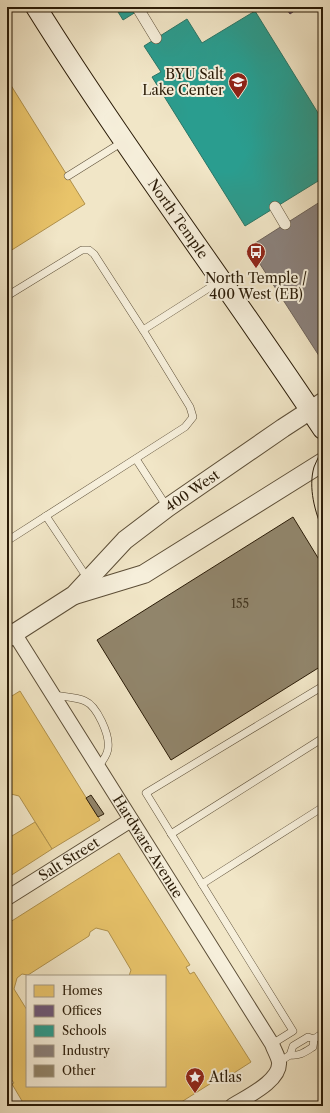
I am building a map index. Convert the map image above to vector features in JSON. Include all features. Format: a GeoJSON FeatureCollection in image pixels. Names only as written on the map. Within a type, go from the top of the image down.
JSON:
{"type":"FeatureCollection","features":[{"type":"Feature","properties":{"kind":"main road","name":"North Temple"},"geometry":{"type":"LineString","coordinates":[[36,7],[79,75],[124,141],[222,280],[317,406],[323,429]]}},
{"type":"Feature","properties":{"kind":"street"},"geometry":{"type":"LineString","coordinates":[[139,10],[156,38]]}},
{"type":"Feature","properties":{"kind":"street"},"geometry":{"type":"LineString","coordinates":[[275,207],[285,224]]}},
{"type":"Feature","properties":{"kind":"street","name":"400 West"},"geometry":{"type":"LineString","coordinates":[[74,595],[125,540],[167,508],[317,406]]}},
{"type":"Feature","properties":{"kind":"street","name":"400 West"},"geometry":{"type":"LineString","coordinates":[[9,631],[74,595],[144,574],[323,462]]}},
{"type":"Feature","properties":{"kind":"street","name":"Hardware Avenue"},"geometry":{"type":"LineString","coordinates":[[9,631],[53,695],[272,1044],[285,1058]]}},
{"type":"Feature","properties":{"kind":"street","name":"Salt Street"},"geometry":{"type":"LineString","coordinates":[[7,898],[131,820]]}},
{"type":"Feature","properties":{"kind":"street"},"geometry":{"type":"LineString","coordinates":[[232,1106],[273,1078],[285,1058]]}},
{"type":"Feature","properties":{"kind":"lane"},"geometry":{"type":"LineString","coordinates":[[68,176],[124,141]]}},
{"type":"Feature","properties":{"kind":"lane"},"geometry":{"type":"LineString","coordinates":[[7,296],[82,250],[89,250],[94,254],[143,330],[190,407],[193,417],[185,427],[7,541]]}},
{"type":"Feature","properties":{"kind":"lane"},"geometry":{"type":"LineString","coordinates":[[143,330],[222,280]]}},
{"type":"Feature","properties":{"kind":"lane"},"geometry":{"type":"LineString","coordinates":[[136,459],[167,508]]}},
{"type":"Feature","properties":{"kind":"lane"},"geometry":{"type":"LineString","coordinates":[[46,516],[88,579]]}},
{"type":"Feature","properties":{"kind":"lane"},"geometry":{"type":"LineString","coordinates":[[272,1044],[293,1031],[146,793],[323,686]]}},
{"type":"Feature","properties":{"kind":"lane"},"geometry":{"type":"LineString","coordinates":[[53,695],[87,702],[102,722],[108,738],[108,750],[98,767]]}},
{"type":"Feature","properties":{"kind":"lane"},"geometry":{"type":"LineString","coordinates":[[171,834],[323,738]]}},
{"type":"Feature","properties":{"kind":"lane"},"geometry":{"type":"LineString","coordinates":[[202,884],[323,807]]}},
{"type":"Feature","properties":{"kind":"lane"},"geometry":{"type":"LineString","coordinates":[[285,1058],[299,1055],[313,1047],[314,1039],[323,1033]]}},
{"type":"Feature","properties":{"kind":"lane"},"geometry":{"type":"LineString","coordinates":[[285,1058],[293,1046],[308,1037],[314,1039]]}},
{"type":"Feature","properties":{"kind":"building: Homes"},"geometry":{"type":"Polygon","coordinates":[[[7,79],[85,204],[7,253],[7,79]]]}},
{"type":"Feature","properties":{"kind":"building: Homes"},"geometry":{"type":"Polygon","coordinates":[[[20,691],[100,820],[52,849],[19,796],[7,793],[7,699],[20,691]]]}},
{"type":"Feature","properties":{"kind":"building: Homes"},"geometry":{"type":"Polygon","coordinates":[[[35,822],[52,849],[7,878],[7,839],[35,822]]]}},
{"type":"Feature","properties":{"kind":"building: Homes"},"geometry":{"type":"Polygon","coordinates":[[[119,853],[190,965],[186,967],[190,974],[194,972],[251,1062],[226,1078],[224,1075],[175,1106],[25,1106],[12,1084],[14,1083],[11,1079],[9,1080],[7,1078],[7,924],[119,853]]]}},
{"type":"Feature","properties":{"kind":"building: Offices"},"geometry":{"type":"Polygon","coordinates":[[[285,7],[300,7],[290,14],[285,7]]]}},
{"type":"Feature","properties":{"kind":"building: Schools"},"geometry":{"type":"Polygon","coordinates":[[[115,7],[144,7],[123,20],[115,7]]]}},
{"type":"Feature","properties":{"kind":"building: Schools","name":"BYU Salt Lake Center"},"geometry":{"type":"Polygon","coordinates":[[[255,11],[323,121],[323,178],[245,226],[152,77],[161,72],[144,46],[187,19],[202,43],[255,11]]]}},
{"type":"Feature","properties":{"kind":"building: Industry"},"geometry":{"type":"Polygon","coordinates":[[[323,200],[323,362],[249,247],[323,200]]]}},
{"type":"Feature","properties":{"kind":"building: Other"},"geometry":{"type":"Polygon","coordinates":[[[293,517],[323,566],[323,665],[171,760],[97,640],[293,517]]]}},
{"type":"Feature","properties":{"kind":"building: Other"},"geometry":{"type":"Polygon","coordinates":[[[91,795],[104,814],[98,817],[86,798],[91,795]]]}},
{"type":"Feature","properties":{"kind":"tram line"},"geometry":{"type":"LineString","coordinates":[[323,447],[312,475],[313,500],[323,531]]}},
{"type":"Feature","properties":{"kind":"place","name":"BYU Salt Lake Center"},"geometry":{"type":"Point","coordinates":[238,99]}},
{"type":"Feature","properties":{"kind":"place","name":"North Temple / 400 West (EB)"},"geometry":{"type":"Point","coordinates":[256,269]}},
{"type":"Feature","properties":{"kind":"place","name":"Atlas"},"geometry":{"type":"Point","coordinates":[195,1094]}}]}
